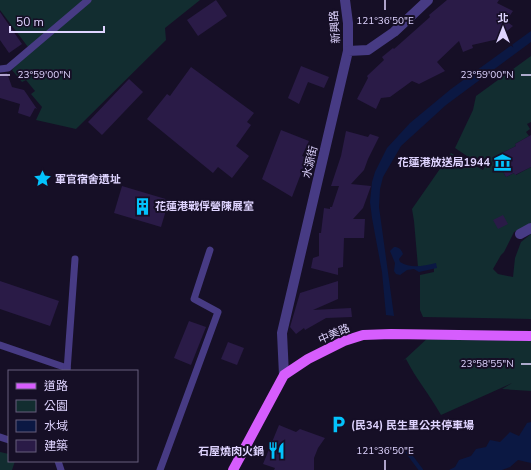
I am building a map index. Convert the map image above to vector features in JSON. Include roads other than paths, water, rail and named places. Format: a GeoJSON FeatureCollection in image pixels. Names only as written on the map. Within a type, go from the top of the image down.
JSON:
{"type":"FeatureCollection","features":[{"type":"Feature","properties":{"kind":"main road","name":"中美路"},"geometry":{"type":"LineString","coordinates":[[233,470],[284,375],[308,359],[344,341],[363,335],[391,334],[531,336]]}},
{"type":"Feature","properties":{"kind":"street","name":"新興路"},"geometry":{"type":"LineString","coordinates":[[344,0],[348,23],[348,51]]}},
{"type":"Feature","properties":{"kind":"street"},"geometry":{"type":"LineString","coordinates":[[348,51],[368,50],[394,32],[428,0]]}},
{"type":"Feature","properties":{"kind":"street","name":"水源街"},"geometry":{"type":"LineString","coordinates":[[284,375],[282,333],[348,51]]}},
{"type":"Feature","properties":{"kind":"street"},"geometry":{"type":"LineString","coordinates":[[520,234],[531,228]]}},
{"type":"Feature","properties":{"kind":"lane"},"geometry":{"type":"LineString","coordinates":[[0,69],[8,68],[88,0]]}},
{"type":"Feature","properties":{"kind":"lane"},"geometry":{"type":"LineString","coordinates":[[160,470],[218,312],[194,299],[210,250]]}},
{"type":"Feature","properties":{"kind":"lane"},"geometry":{"type":"LineString","coordinates":[[0,345],[67,369],[76,259]]}},
{"type":"Feature","properties":{"kind":"water"},"geometry":{"type":"Polygon","coordinates":[[[531,31],[531,42],[446,105],[401,146],[383,177],[380,189],[379,207],[394,316],[386,315],[382,272],[370,202],[372,182],[375,172],[387,148],[410,123],[451,89],[531,31]]]}},
{"type":"Feature","properties":{"kind":"water"},"geometry":{"type":"Polygon","coordinates":[[[394,247],[399,248],[403,254],[399,259],[400,262],[408,266],[436,263],[437,268],[419,272],[414,269],[407,270],[400,275],[396,274],[394,271],[395,263],[390,251],[394,247]]]}},
{"type":"Feature","properties":{"kind":"water"},"geometry":{"type":"Polygon","coordinates":[[[531,422],[531,463],[518,460],[510,467],[502,470],[449,470],[455,467],[459,460],[471,456],[476,449],[486,447],[490,440],[500,442],[510,432],[519,436],[527,423],[531,422]]]}},
{"type":"Feature","properties":{"kind":"waterway"},"geometry":{"type":"LineString","coordinates":[[406,450],[421,470]]}},
{"type":"Feature","properties":{"kind":"place","name":"花蓮港放送局1944"},"geometry":{"type":"Point","coordinates":[503,162]}},
{"type":"Feature","properties":{"kind":"place","name":"軍官宿舍遺址"},"geometry":{"type":"Point","coordinates":[42,179]}},
{"type":"Feature","properties":{"kind":"place","name":"花蓮港戰俘營陳展室"},"geometry":{"type":"Point","coordinates":[142,206]}},
{"type":"Feature","properties":{"kind":"place","name":"(民34) 民生里公共停車場"},"geometry":{"type":"Point","coordinates":[338,425]}},
{"type":"Feature","properties":{"kind":"place","name":"石屋燒肉火鍋"},"geometry":{"type":"Point","coordinates":[277,451]}}]}
